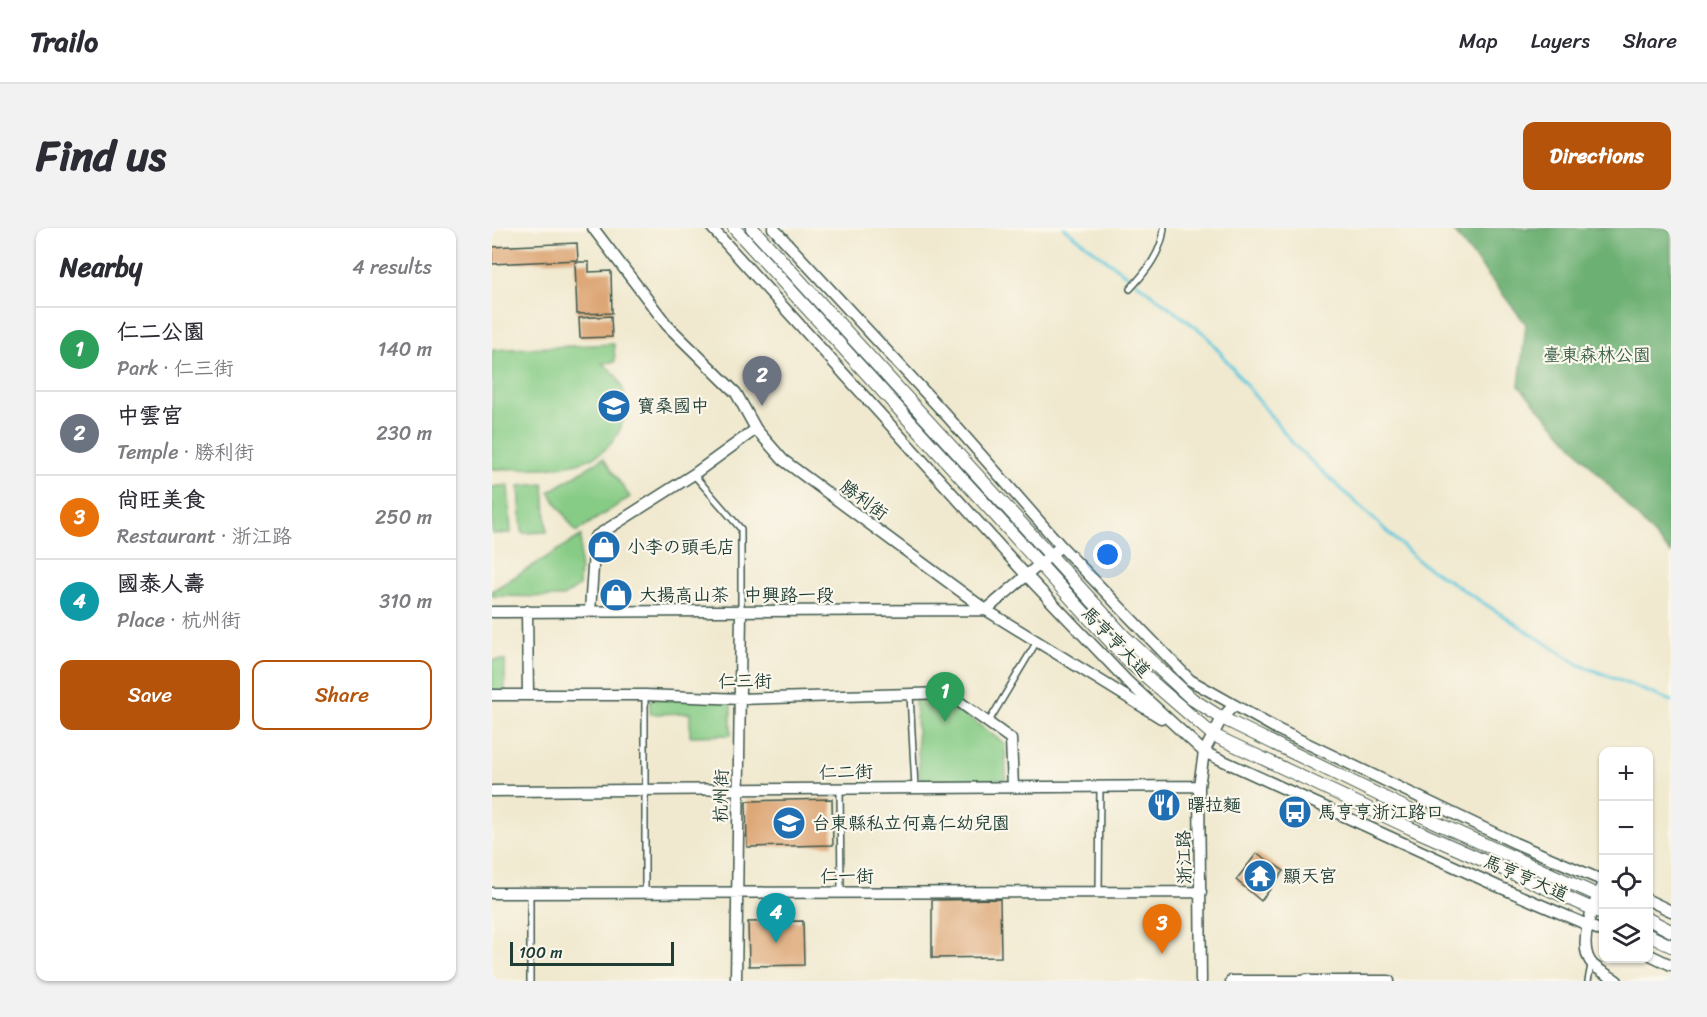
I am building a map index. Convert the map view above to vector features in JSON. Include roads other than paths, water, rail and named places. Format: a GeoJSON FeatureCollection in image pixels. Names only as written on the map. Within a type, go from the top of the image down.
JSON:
{"type":"FeatureCollection","features":[{"type":"Feature","properties":{"kind":"street","name":"勝利街"},"geometry":{"type":"LineString","coordinates":[[593,228],[667,325],[736,393],[756,429],[783,460],[986,610],[1036,643],[1180,728]]}},
{"type":"Feature","properties":{"kind":"street","name":"馬亨亨大道"},"geometry":{"type":"LineString","coordinates":[[712,228],[1026,575],[1127,681],[1204,752],[1497,886],[1599,929]]}},
{"type":"Feature","properties":{"kind":"street","name":"馬亨亨大道"},"geometry":{"type":"LineString","coordinates":[[734,228],[1046,559],[1192,699],[1222,718],[1346,779],[1599,896]]}},
{"type":"Feature","properties":{"kind":"street","name":"馬亨亨大道"},"geometry":{"type":"LineString","coordinates":[[752,228],[1046,559],[1128,662],[1213,735],[1598,912]]}},
{"type":"Feature","properties":{"kind":"street","name":"馬亨亨大道"},"geometry":{"type":"LineString","coordinates":[[773,228],[947,416],[1061,546],[1190,680],[1233,706],[1352,765],[1515,843],[1599,880]]}},
{"type":"Feature","properties":{"kind":"street"},"geometry":{"type":"LineString","coordinates":[[731,249],[744,239]]}},
{"type":"Feature","properties":{"kind":"street"},"geometry":{"type":"LineString","coordinates":[[590,611],[595,537],[694,474],[756,429]]}},
{"type":"Feature","properties":{"kind":"street"},"geometry":{"type":"LineString","coordinates":[[986,610],[1061,546]]}},
{"type":"Feature","properties":{"kind":"street","name":"中興路一段"},"geometry":{"type":"LineString","coordinates":[[492,612],[986,610]]}},
{"type":"Feature","properties":{"kind":"street"},"geometry":{"type":"LineString","coordinates":[[527,611],[528,695]]}},
{"type":"Feature","properties":{"kind":"street","name":"杭州街"},"geometry":{"type":"LineString","coordinates":[[736,981],[741,612]]}},
{"type":"Feature","properties":{"kind":"street","name":"仁三街"},"geometry":{"type":"LineString","coordinates":[[492,695],[645,695],[740,699],[947,693],[1011,739],[1013,787]]}},
{"type":"Feature","properties":{"kind":"street","name":"浙江路"},"geometry":{"type":"LineString","coordinates":[[1201,981],[1199,786],[1204,752],[1222,718],[1233,706]]}},
{"type":"Feature","properties":{"kind":"street"},"geometry":{"type":"LineString","coordinates":[[1346,779],[1352,765]]}},
{"type":"Feature","properties":{"kind":"street","name":"仁二街"},"geometry":{"type":"LineString","coordinates":[[492,791],[1199,786]]}},
{"type":"Feature","properties":{"kind":"street"},"geometry":{"type":"LineString","coordinates":[[1333,811],[1340,795]]}},
{"type":"Feature","properties":{"kind":"street"},"geometry":{"type":"LineString","coordinates":[[1509,856],[1515,843]]}},
{"type":"Feature","properties":{"kind":"street"},"geometry":{"type":"LineString","coordinates":[[1497,886],[1503,870]]}},
{"type":"Feature","properties":{"kind":"street","name":"仁一街"},"geometry":{"type":"LineString","coordinates":[[492,893],[1201,892]]}},
{"type":"Feature","properties":{"kind":"street"},"geometry":{"type":"LineString","coordinates":[[1653,902],[1671,911]]}},
{"type":"Feature","properties":{"kind":"street"},"geometry":{"type":"LineString","coordinates":[[1598,912],[1587,923],[1587,946],[1592,963],[1617,981]]}},
{"type":"Feature","properties":{"kind":"street"},"geometry":{"type":"LineString","coordinates":[[1653,921],[1671,931]]}},
{"type":"Feature","properties":{"kind":"street"},"geometry":{"type":"LineString","coordinates":[[1653,937],[1671,946]]}},
{"type":"Feature","properties":{"kind":"street"},"geometry":{"type":"LineString","coordinates":[[1653,956],[1671,965]]}},
{"type":"Feature","properties":{"kind":"street"},"geometry":{"type":"LineString","coordinates":[[1231,981],[1389,981]]}},
{"type":"Feature","properties":{"kind":"lane"},"geometry":{"type":"LineString","coordinates":[[1130,289],[1147,272],[1163,240],[1164,228]]}},
{"type":"Feature","properties":{"kind":"lane"},"geometry":{"type":"LineString","coordinates":[[694,474],[741,529],[741,612]]}},
{"type":"Feature","properties":{"kind":"lane"},"geometry":{"type":"LineString","coordinates":[[988,723],[1036,643]]}},
{"type":"Feature","properties":{"kind":"lane"},"geometry":{"type":"LineString","coordinates":[[910,693],[915,788]]}},
{"type":"Feature","properties":{"kind":"lane"},"geometry":{"type":"LineString","coordinates":[[645,695],[645,893]]}},
{"type":"Feature","properties":{"kind":"lane"},"geometry":{"type":"LineString","coordinates":[[1099,892],[1100,786]]}},
{"type":"Feature","properties":{"kind":"lane"},"geometry":{"type":"LineString","coordinates":[[840,789],[841,892]]}},
{"type":"Feature","properties":{"kind":"lane"},"geometry":{"type":"LineString","coordinates":[[530,893],[530,981]]}},
{"type":"Feature","properties":{"kind":"lane"},"geometry":{"type":"LineString","coordinates":[[1588,981],[1592,963]]}},
{"type":"Feature","properties":{"kind":"waterway"},"geometry":{"type":"LineString","coordinates":[[1064,228],[1206,335],[1295,446],[1420,562],[1578,664],[1671,701]]}},
{"type":"Feature","properties":{"kind":"place","name":"寶桑國中"},"geometry":{"type":"Point","coordinates":[614,406]}},
{"type":"Feature","properties":{"kind":"place","name":"中雲宮"},"geometry":{"type":"Point","coordinates":[762,406]}},
{"type":"Feature","properties":{"kind":"place","name":"小李の頭毛店"},"geometry":{"type":"Point","coordinates":[604,547]}},
{"type":"Feature","properties":{"kind":"place","name":"大揚高山茶"},"geometry":{"type":"Point","coordinates":[616,595]}},
{"type":"Feature","properties":{"kind":"place","name":"仁二公園"},"geometry":{"type":"Point","coordinates":[945,722]}},
{"type":"Feature","properties":{"kind":"place","name":"曙拉麵"},"geometry":{"type":"Point","coordinates":[1164,805]}},
{"type":"Feature","properties":{"kind":"place","name":"馬亨亨浙江路口"},"geometry":{"type":"Point","coordinates":[1295,812]}},
{"type":"Feature","properties":{"kind":"place","name":"台東縣私立何嘉仁幼兒園"},"geometry":{"type":"Point","coordinates":[789,823]}},
{"type":"Feature","properties":{"kind":"place","name":"顯天宮"},"geometry":{"type":"Point","coordinates":[1260,876]}},
{"type":"Feature","properties":{"kind":"place","name":"國泰人壽"},"geometry":{"type":"Point","coordinates":[776,943]}},
{"type":"Feature","properties":{"kind":"place","name":"尚旺美食"},"geometry":{"type":"Point","coordinates":[1162,954]}},
{"type":"Feature","properties":{"kind":"park label","name":"臺東森林公園"},"geometry":{"type":"Point","coordinates":[1597,355]}}]}
